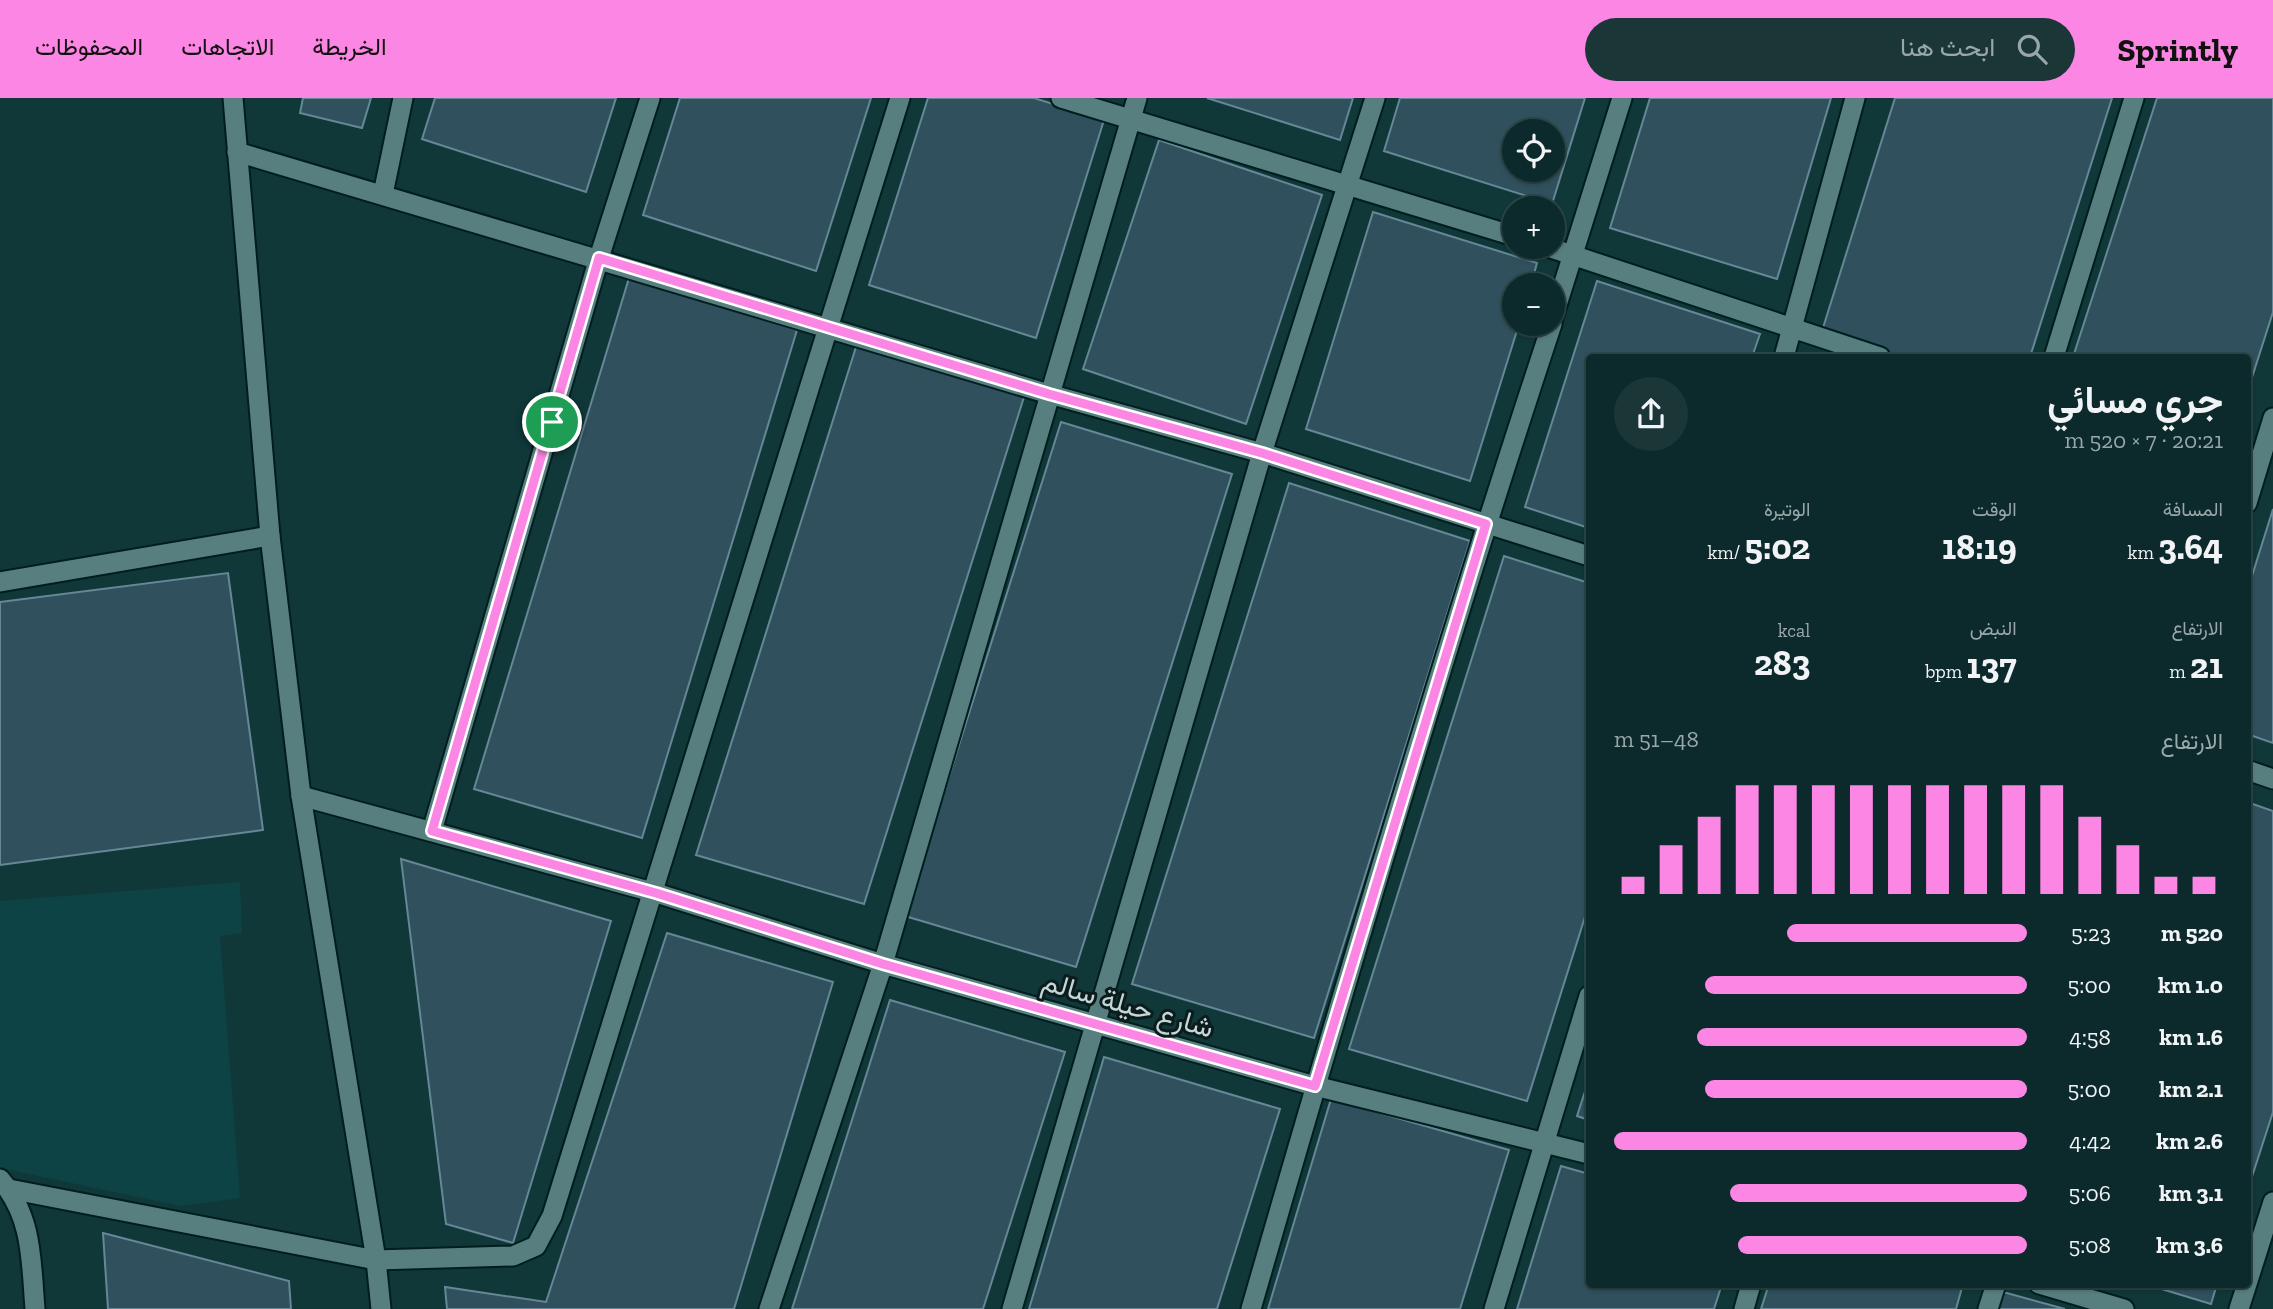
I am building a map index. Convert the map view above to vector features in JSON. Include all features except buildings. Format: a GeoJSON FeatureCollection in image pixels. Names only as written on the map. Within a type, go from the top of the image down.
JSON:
{"type":"FeatureCollection","features":[{"type":"Feature","properties":{"kind":"street"},"geometry":{"type":"LineString","coordinates":[[233,98],[270,536],[301,796],[376,1260],[381,1309]]}},
{"type":"Feature","properties":{"kind":"street"},"geometry":{"type":"LineString","coordinates":[[383,194],[404,98]]}},
{"type":"Feature","properties":{"kind":"street"},"geometry":{"type":"LineString","coordinates":[[432,831],[599,258],[650,98]]}},
{"type":"Feature","properties":{"kind":"street"},"geometry":{"type":"LineString","coordinates":[[4,1184],[376,1260],[513,1256],[536,1246],[552,1216],[656,893],[827,326],[900,98]]}},
{"type":"Feature","properties":{"kind":"street"},"geometry":{"type":"LineString","coordinates":[[1061,98],[1502,232]]}},
{"type":"Feature","properties":{"kind":"street"},"geometry":{"type":"LineString","coordinates":[[769,1309],[883,964],[1137,98]]}},
{"type":"Feature","properties":{"kind":"street"},"geometry":{"type":"LineString","coordinates":[[1012,1309],[1262,453],[1375,98]]}},
{"type":"Feature","properties":{"kind":"street"},"geometry":{"type":"LineString","coordinates":[[1565,283],[1622,98]]}},
{"type":"Feature","properties":{"kind":"street"},"geometry":{"type":"LineString","coordinates":[[1785,354],[1855,98]]}},
{"type":"Feature","properties":{"kind":"street"},"geometry":{"type":"LineString","coordinates":[[2055,354],[2134,98]]}},
{"type":"Feature","properties":{"kind":"street"},"geometry":{"type":"LineString","coordinates":[[236,152],[1049,394],[1262,453],[1586,555]]}},
{"type":"Feature","properties":{"kind":"street"},"geometry":{"type":"LineString","coordinates":[[1565,252],[1871,354]]}},
{"type":"Feature","properties":{"kind":"street"},"geometry":{"type":"LineString","coordinates":[[1251,1309],[1315,1086],[1486,524],[1548,336]]}},
{"type":"Feature","properties":{"kind":"street"},"geometry":{"type":"LineString","coordinates":[[2251,493],[2273,418]]}},
{"type":"Feature","properties":{"kind":"street"},"geometry":{"type":"LineString","coordinates":[[0,582],[270,536]]}},
{"type":"Feature","properties":{"kind":"street"},"geometry":{"type":"LineString","coordinates":[[2251,772],[2273,779]]}},
{"type":"Feature","properties":{"kind":"street","name":"شارع حيلة سالم"},"geometry":{"type":"LineString","coordinates":[[301,796],[656,893],[883,964],[1315,1086],[1586,1153]]}},
{"type":"Feature","properties":{"kind":"street"},"geometry":{"type":"LineString","coordinates":[[1494,1309],[1586,1006]]}},
{"type":"Feature","properties":{"kind":"street"},"geometry":{"type":"LineString","coordinates":[[4,1184],[27,1227],[35,1309]]}},
{"type":"Feature","properties":{"kind":"street"},"geometry":{"type":"LineString","coordinates":[[2251,1271],[2273,1202]]}},
{"type":"Feature","properties":{"kind":"street"},"geometry":{"type":"LineString","coordinates":[[1744,1309],[1750,1288]]}},
{"type":"Feature","properties":{"kind":"street"},"geometry":{"type":"LineString","coordinates":[[1988,1309],[1995,1288]]}},
{"type":"Feature","properties":{"kind":"street"},"geometry":{"type":"LineString","coordinates":[[2053,1288],[2124,1309]]}},
{"type":"Feature","properties":{"kind":"street"},"geometry":{"type":"LineString","coordinates":[[2239,1309],[2246,1288]]}},
{"type":"Feature","properties":{"kind":"shaded area"},"geometry":{"type":"Polygon","coordinates":[[[240,882],[242,933],[220,936],[240,1198],[181,1206],[0,1168],[0,901],[240,882]]]}},
{"type":"Feature","properties":{"kind":"route"},"geometry":{"type":"LineString","coordinates":[[599,258],[1049,394],[1262,453],[1486,524],[1315,1086],[883,964],[656,893],[432,831],[552,422],[599,258]]}}]}
